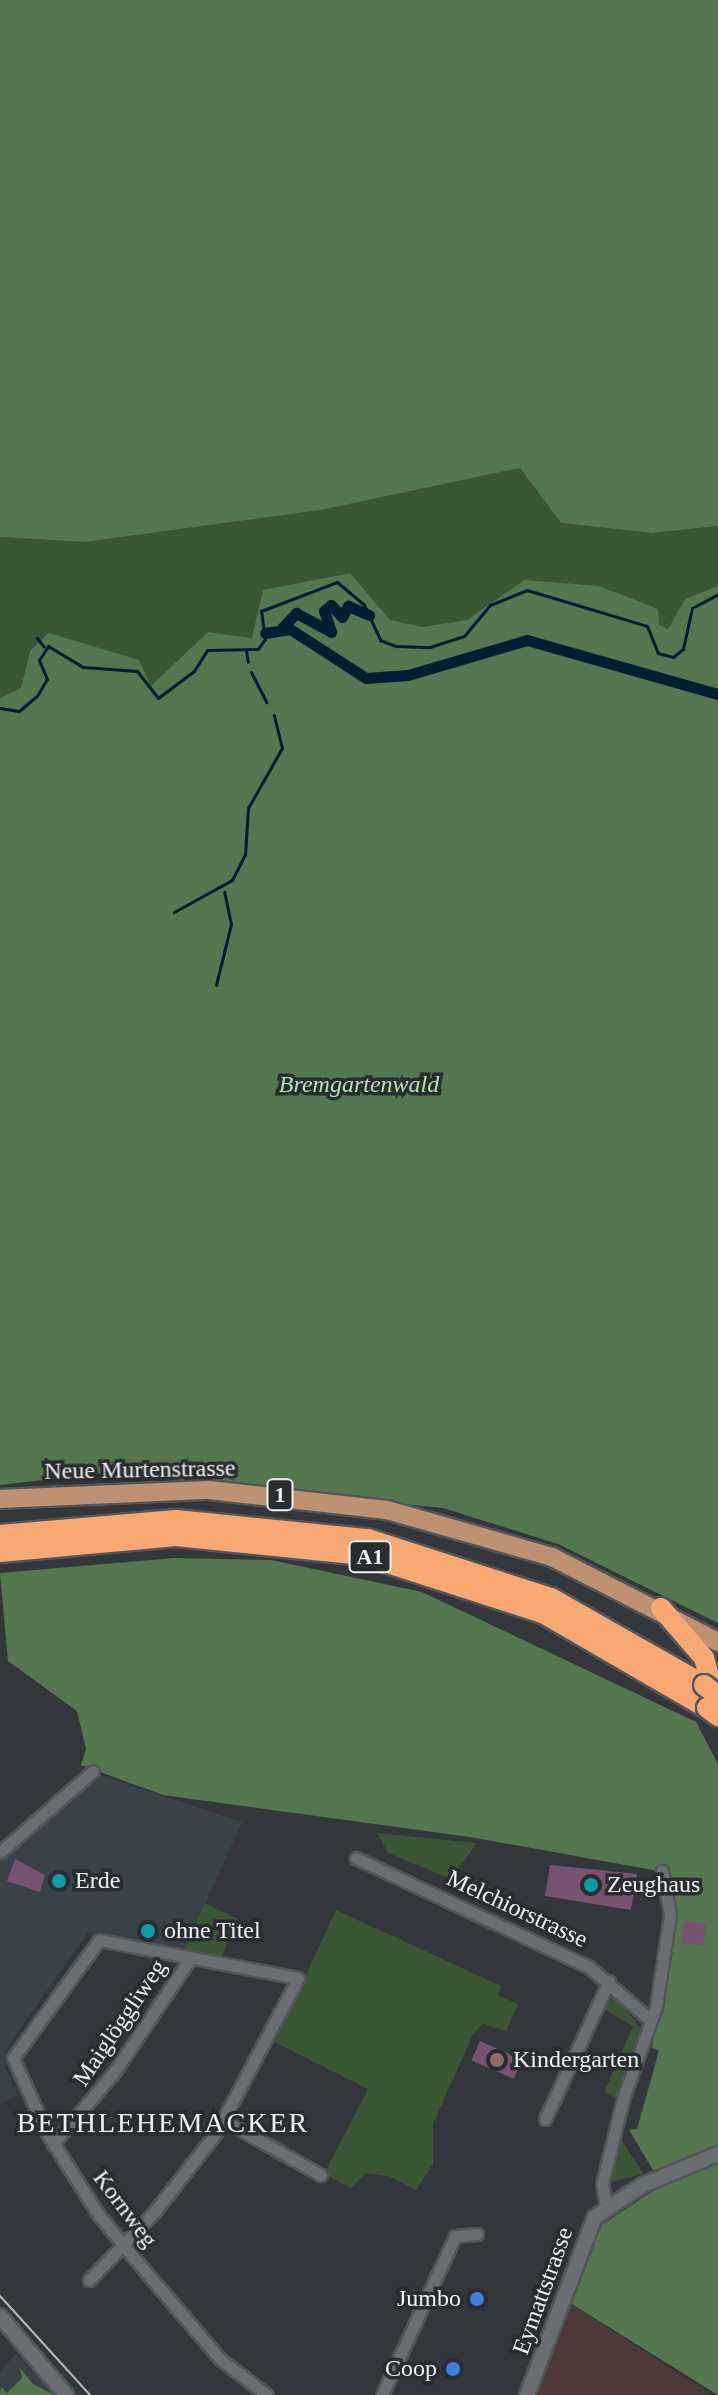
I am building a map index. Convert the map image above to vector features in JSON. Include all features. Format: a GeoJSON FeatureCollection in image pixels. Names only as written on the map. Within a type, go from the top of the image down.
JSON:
{"type":"FeatureCollection","features":[{"type":"Feature","properties":{"kind":"highway","name":"A1"},"geometry":{"type":"LineString","coordinates":[[0,1535],[176,1520],[368,1539],[551,1598],[713,1706]]}},
{"type":"Feature","properties":{"kind":"highway","name":"A1"},"geometry":{"type":"LineString","coordinates":[[0,1552],[203,1536],[376,1558],[556,1619],[713,1706]]}},
{"type":"Feature","properties":{"kind":"highway"},"geometry":{"type":"LineString","coordinates":[[661,1608],[704,1658],[713,1706]]}},
{"type":"Feature","properties":{"kind":"main road","name":"Neue Murtenstrasse"},"geometry":{"type":"LineString","coordinates":[[0,1499],[182,1490],[360,1506],[516,1544],[718,1634]]}},
{"type":"Feature","properties":{"kind":"main road","name":"Neue Murtenstrasse"},"geometry":{"type":"LineString","coordinates":[[690,1623],[718,1642]]}},
{"type":"Feature","properties":{"kind":"street"},"geometry":{"type":"LineString","coordinates":[[0,1852],[93,1771]]}},
{"type":"Feature","properties":{"kind":"street","name":"Melchiorstrasse"},"geometry":{"type":"LineString","coordinates":[[356,1858],[609,1981],[648,2018]]}},
{"type":"Feature","properties":{"kind":"street"},"geometry":{"type":"LineString","coordinates":[[662,1871],[670,1914],[656,2007],[648,2018],[649,2039],[623,2099],[602,2184],[606,2206],[718,2154]]}},
{"type":"Feature","properties":{"kind":"street","name":"Kornweg"},"geometry":{"type":"LineString","coordinates":[[189,1960],[95,1942],[14,2055],[53,2144],[123,2245],[220,2359],[267,2395]]}},
{"type":"Feature","properties":{"kind":"street"},"geometry":{"type":"LineString","coordinates":[[89,2280],[123,2245],[225,2121],[298,1978],[189,1960]]}},
{"type":"Feature","properties":{"kind":"street","name":"Maiglöggliweg"},"geometry":{"type":"LineString","coordinates":[[53,2144],[115,2071],[189,1960]]}},
{"type":"Feature","properties":{"kind":"street"},"geometry":{"type":"LineString","coordinates":[[545,2119],[609,1981]]}},
{"type":"Feature","properties":{"kind":"street"},"geometry":{"type":"LineString","coordinates":[[225,2121],[321,2175]]}},
{"type":"Feature","properties":{"kind":"street","name":"Eymattstrasse"},"geometry":{"type":"LineString","coordinates":[[527,2395],[587,2229],[606,2206]]}},
{"type":"Feature","properties":{"kind":"street"},"geometry":{"type":"LineString","coordinates":[[382,2395],[455,2236],[477,2234]]}},
{"type":"Feature","properties":{"kind":"street"},"geometry":{"type":"LineString","coordinates":[[0,2316],[66,2395]]}},
{"type":"Feature","properties":{"kind":"shaded area"},"geometry":{"type":"Polygon","coordinates":[[[96,1774],[242,1822],[183,1953],[89,1931],[6,2049],[5,2068],[18,2095],[0,2104],[0,1857],[96,1774]]]}},
{"type":"Feature","properties":{"kind":"shaded area"},"geometry":{"type":"Polygon","coordinates":[[[567,2301],[711,2395],[533,2395],[567,2301]]]}},
{"type":"Feature","properties":{"kind":"shaded area"},"geometry":{"type":"Polygon","coordinates":[[[17,2353],[54,2395],[0,2395],[0,2371],[17,2353]]]}},
{"type":"Feature","properties":{"kind":"green space"},"geometry":{"type":"Polygon","coordinates":[[[0,0],[718,0],[718,526],[652,533],[561,523],[520,468],[321,510],[85,542],[0,537],[0,0]]]}},
{"type":"Feature","properties":{"kind":"green space"},"geometry":{"type":"Polygon","coordinates":[[[520,468],[561,523],[652,533],[718,526],[718,586],[685,599],[668,629],[524,580],[467,620],[422,627],[390,621],[350,573],[264,590],[252,638],[208,632],[151,687],[30,651],[21,688],[0,698],[0,537],[85,542],[321,510],[520,468]]]}},
{"type":"Feature","properties":{"kind":"green space","name":"Bremgartenwald"},"geometry":{"type":"Polygon","coordinates":[[[350,573],[390,620],[422,627],[467,620],[524,580],[599,586],[658,609],[659,625],[668,629],[685,599],[718,586],[718,1623],[558,1544],[443,1508],[103,1473],[0,1485],[0,698],[21,688],[30,651],[49,633],[139,660],[151,686],[208,632],[252,638],[263,590],[350,573]]]}},
{"type":"Feature","properties":{"kind":"green space"},"geometry":{"type":"Polygon","coordinates":[[[174,1558],[271,1560],[422,1592],[696,1722],[718,1764],[718,2395],[567,2301],[597,2228],[662,2185],[629,2130],[637,2129],[659,2051],[652,2048],[675,1918],[669,1873],[470,1837],[163,1795],[81,1765],[86,1749],[77,1711],[8,1661],[0,1573],[174,1558]]]}},
{"type":"Feature","properties":{"kind":"green space"},"geometry":{"type":"Polygon","coordinates":[[[377,1833],[477,1843],[451,1879],[388,1853],[377,1833]]]}},
{"type":"Feature","properties":{"kind":"green space"},"geometry":{"type":"Polygon","coordinates":[[[205,1903],[238,1919],[220,1960],[183,1953],[205,1903]]]}},
{"type":"Feature","properties":{"kind":"green space"},"geometry":{"type":"Polygon","coordinates":[[[336,1910],[501,1986],[498,1995],[518,2004],[506,2031],[483,2024],[473,2034],[433,2124],[433,2164],[416,2190],[389,2176],[365,2173],[351,2188],[324,2174],[368,2089],[275,2042],[336,1910]]]}},
{"type":"Feature","properties":{"kind":"green space"},"geometry":{"type":"Polygon","coordinates":[[[615,1997],[645,2033],[618,2099],[604,2093],[633,2026],[602,2008],[615,1997]]]}},
{"type":"Feature","properties":{"kind":"green space"},"geometry":{"type":"Polygon","coordinates":[[[620,2140],[643,2174],[611,2182],[620,2140]]]}},
{"type":"Feature","properties":{"kind":"green space"},"geometry":{"type":"Polygon","coordinates":[[[20,2368],[33,2384],[54,2395],[0,2395],[1,2387],[7,2393],[22,2378],[20,2368]]]}},
{"type":"Feature","properties":{"kind":"building"},"geometry":{"type":"Polygon","coordinates":[[[15,1859],[45,1875],[40,1892],[7,1881],[15,1859]]]}},
{"type":"Feature","properties":{"kind":"building","name":"Zeughaus"},"geometry":{"type":"Polygon","coordinates":[[[550,1865],[637,1874],[631,1910],[545,1896],[550,1865]]]}},
{"type":"Feature","properties":{"kind":"building"},"geometry":{"type":"Polygon","coordinates":[[[684,1921],[706,1924],[703,1946],[681,1943],[684,1921]]]}},
{"type":"Feature","properties":{"kind":"building","name":"Kindergarten"},"geometry":{"type":"Polygon","coordinates":[[[480,2041],[522,2060],[513,2079],[471,2060],[480,2041]]]}},
{"type":"Feature","properties":{"kind":"waterway"},"geometry":{"type":"LineString","coordinates":[[0,708],[19,711],[37,696],[47,679],[39,660],[48,646],[83,667],[137,671],[158,698],[194,671],[207,650],[258,649],[265,639],[261,611],[337,582],[364,605],[380,640],[396,646],[430,647],[464,636],[490,605],[527,590],[647,626],[658,653],[673,657],[683,649],[692,608],[718,594]]}},
{"type":"Feature","properties":{"kind":"waterway"},"geometry":{"type":"LineString","coordinates":[[282,628],[296,613],[331,632],[324,611],[331,605],[342,617],[348,606],[369,615]]}},
{"type":"Feature","properties":{"kind":"waterway"},"geometry":{"type":"LineString","coordinates":[[265,633],[290,629],[366,678],[408,675],[527,640],[718,694]]}},
{"type":"Feature","properties":{"kind":"waterway"},"geometry":{"type":"LineString","coordinates":[[37,638],[44,647]]}},
{"type":"Feature","properties":{"kind":"waterway"},"geometry":{"type":"LineString","coordinates":[[246,650],[248,662]]}},
{"type":"Feature","properties":{"kind":"waterway"},"geometry":{"type":"LineString","coordinates":[[251,672],[266,702]]}},
{"type":"Feature","properties":{"kind":"waterway"},"geometry":{"type":"LineString","coordinates":[[174,912],[232,880],[245,855],[248,808],[282,748],[274,715]]}},
{"type":"Feature","properties":{"kind":"waterway"},"geometry":{"type":"LineString","coordinates":[[216,985],[231,924],[224,892]]}},
{"type":"Feature","properties":{"kind":"tram line"},"geometry":{"type":"LineString","coordinates":[[0,2296],[90,2395]]}},
{"type":"Feature","properties":{"kind":"place","name":"Erde"},"geometry":{"type":"Point","coordinates":[59,1881]}},
{"type":"Feature","properties":{"kind":"place","name":"Zeughaus"},"geometry":{"type":"Point","coordinates":[591,1885]}},
{"type":"Feature","properties":{"kind":"place","name":"ohne Titel"},"geometry":{"type":"Point","coordinates":[148,1931]}},
{"type":"Feature","properties":{"kind":"place","name":"Kindergarten"},"geometry":{"type":"Point","coordinates":[497,2060]}},
{"type":"Feature","properties":{"kind":"place","name":"Jumbo"},"geometry":{"type":"Point","coordinates":[477,2299]}},
{"type":"Feature","properties":{"kind":"place","name":"Coop"},"geometry":{"type":"Point","coordinates":[453,2369]}},
{"type":"Feature","properties":{"kind":"district","name":"BETHLEHEMACKER"},"geometry":{"type":"Point","coordinates":[163,2123]}}]}
